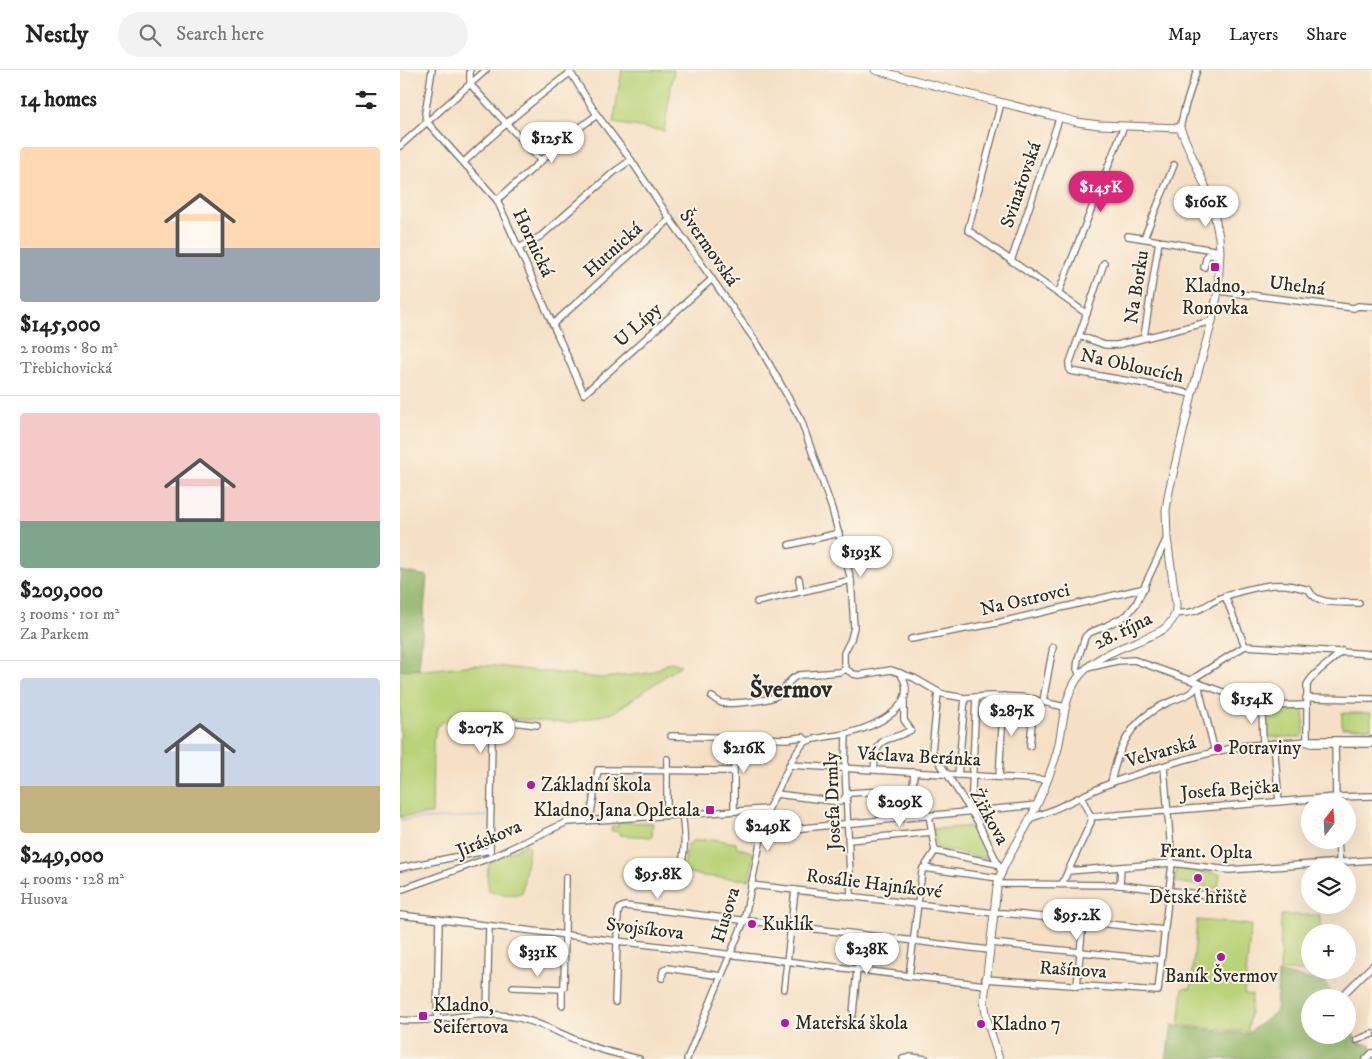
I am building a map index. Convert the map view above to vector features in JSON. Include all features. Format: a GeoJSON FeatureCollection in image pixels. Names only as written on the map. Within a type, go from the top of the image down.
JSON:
{"type":"FeatureCollection","features":[{"type":"Feature","properties":{"kind":"main road"},"geometry":{"type":"LineString","coordinates":[[875,70],[1059,119],[1089,124],[1180,128]]}},
{"type":"Feature","properties":{"kind":"main road","name":"28. října"},"geometry":{"type":"LineString","coordinates":[[999,1059],[986,1014],[985,982],[1000,878],[1031,818],[1047,780],[1057,752],[1065,707],[1073,685],[1088,668],[1113,651],[1164,629],[1170,624],[1176,613],[1167,538],[1166,510],[1192,394],[1212,321],[1218,291],[1220,253],[1214,213],[1205,186],[1180,128]]}},
{"type":"Feature","properties":{"kind":"street"},"geometry":{"type":"LineString","coordinates":[[427,122],[425,114],[432,70]]}},
{"type":"Feature","properties":{"kind":"street"},"geometry":{"type":"LineString","coordinates":[[470,70],[470,84],[541,160]]}},
{"type":"Feature","properties":{"kind":"street"},"geometry":{"type":"LineString","coordinates":[[400,146],[486,70]]}},
{"type":"Feature","properties":{"kind":"street"},"geometry":{"type":"LineString","coordinates":[[1180,128],[1198,70]]}},
{"type":"Feature","properties":{"kind":"street"},"geometry":{"type":"LineString","coordinates":[[464,162],[506,122],[539,94],[570,72]]}},
{"type":"Feature","properties":{"kind":"street","name":"Švermovská"},"geometry":{"type":"LineString","coordinates":[[570,72],[596,115],[631,160],[759,346],[801,420],[839,533],[851,580],[854,627],[851,639],[844,653],[846,669]]}},
{"type":"Feature","properties":{"kind":"street"},"geometry":{"type":"LineString","coordinates":[[1001,103],[968,230],[1087,314]]}},
{"type":"Feature","properties":{"kind":"street"},"geometry":{"type":"LineString","coordinates":[[497,200],[541,160],[596,115]]}},
{"type":"Feature","properties":{"kind":"street","name":"Svinařovská"},"geometry":{"type":"LineString","coordinates":[[1011,261],[1059,119]]}},
{"type":"Feature","properties":{"kind":"street","name":"Hornická"},"geometry":{"type":"LineString","coordinates":[[427,122],[497,200],[584,394]]}},
{"type":"Feature","properties":{"kind":"street"},"geometry":{"type":"LineString","coordinates":[[1058,294],[1124,126]]}},
{"type":"Feature","properties":{"kind":"street"},"geometry":{"type":"LineString","coordinates":[[519,248],[541,236],[614,172],[631,160]]}},
{"type":"Feature","properties":{"kind":"street"},"geometry":{"type":"LineString","coordinates":[[1144,238],[1174,165]]}},
{"type":"Feature","properties":{"kind":"street","name":"Hutnická"},"geometry":{"type":"LineString","coordinates":[[553,324],[670,219]]}},
{"type":"Feature","properties":{"kind":"street","name":"Na Borku"},"geometry":{"type":"LineString","coordinates":[[1128,236],[1220,253]]}},
{"type":"Feature","properties":{"kind":"street","name":"Na Borku"},"geometry":{"type":"LineString","coordinates":[[1144,337],[1160,241]]}},
{"type":"Feature","properties":{"kind":"street"},"geometry":{"type":"LineString","coordinates":[[1204,267],[1207,255],[1220,253]]}},
{"type":"Feature","properties":{"kind":"street","name":"Na Borku"},"geometry":{"type":"LineString","coordinates":[[1104,263],[1080,336],[1106,345],[1117,345],[1212,321]]}},
{"type":"Feature","properties":{"kind":"street","name":"U Lípy"},"geometry":{"type":"LineString","coordinates":[[584,394],[712,279]]}},
{"type":"Feature","properties":{"kind":"street","name":"Uhelná"},"geometry":{"type":"LineString","coordinates":[[1218,291],[1354,308],[1358,306],[1372,308]]}},
{"type":"Feature","properties":{"kind":"street","name":"Na Obloucích"},"geometry":{"type":"LineString","coordinates":[[1080,336],[1069,365],[1070,371],[1073,373],[1141,383],[1192,394]]}},
{"type":"Feature","properties":{"kind":"street"},"geometry":{"type":"LineString","coordinates":[[789,545],[839,533]]}},
{"type":"Feature","properties":{"kind":"street"},"geometry":{"type":"LineString","coordinates":[[1080,675],[1078,659],[1086,635],[1126,615],[1136,604],[1167,538]]}},
{"type":"Feature","properties":{"kind":"street"},"geometry":{"type":"LineString","coordinates":[[799,579],[801,592]]}},
{"type":"Feature","properties":{"kind":"street"},"geometry":{"type":"LineString","coordinates":[[757,602],[851,580]]}},
{"type":"Feature","properties":{"kind":"street"},"geometry":{"type":"LineString","coordinates":[[1176,613],[1194,613],[1225,596],[1271,585],[1286,585],[1309,590],[1312,596],[1318,599],[1359,603]]}},
{"type":"Feature","properties":{"kind":"street","name":"Na Ostrovci"},"geometry":{"type":"LineString","coordinates":[[911,639],[997,623],[1145,588]]}},
{"type":"Feature","properties":{"kind":"street"},"geometry":{"type":"LineString","coordinates":[[1225,596],[1245,646]]}},
{"type":"Feature","properties":{"kind":"street"},"geometry":{"type":"LineString","coordinates":[[1191,680],[1245,646],[1372,654]]}},
{"type":"Feature","properties":{"kind":"street"},"geometry":{"type":"LineString","coordinates":[[1043,702],[1053,647]]}},
{"type":"Feature","properties":{"kind":"street"},"geometry":{"type":"LineString","coordinates":[[1306,742],[1308,682],[1342,651]]}},
{"type":"Feature","properties":{"kind":"street"},"geometry":{"type":"LineString","coordinates":[[1088,668],[1117,661],[1134,660],[1262,706],[1372,699]]}},
{"type":"Feature","properties":{"kind":"street"},"geometry":{"type":"LineString","coordinates":[[712,697],[720,702],[738,703],[766,699],[777,696],[793,677],[840,672],[846,669],[853,674],[884,670],[914,678],[938,692],[948,695],[965,698],[1004,696],[1034,699],[1065,707]]}},
{"type":"Feature","properties":{"kind":"street"},"geometry":{"type":"LineString","coordinates":[[874,770],[878,745],[911,730],[904,720],[904,701],[907,686],[900,673]]}},
{"type":"Feature","properties":{"kind":"street"},"geometry":{"type":"LineString","coordinates":[[1199,683],[1215,752]]}},
{"type":"Feature","properties":{"kind":"street"},"geometry":{"type":"LineString","coordinates":[[1111,783],[1117,756],[1125,739],[1136,725],[1154,710],[1194,691],[1199,683]]}},
{"type":"Feature","properties":{"kind":"street","name":"Žižkova"},"geometry":{"type":"LineString","coordinates":[[938,692],[932,751],[986,838],[997,864],[1000,878]]}},
{"type":"Feature","properties":{"kind":"street"},"geometry":{"type":"LineString","coordinates":[[999,777],[1004,696]]}},
{"type":"Feature","properties":{"kind":"street"},"geometry":{"type":"LineString","coordinates":[[971,812],[976,697]]}},
{"type":"Feature","properties":{"kind":"street"},"geometry":{"type":"LineString","coordinates":[[958,775],[965,698]]}},
{"type":"Feature","properties":{"kind":"street"},"geometry":{"type":"LineString","coordinates":[[1030,746],[1034,699]]}},
{"type":"Feature","properties":{"kind":"street"},"geometry":{"type":"LineString","coordinates":[[671,736],[787,739],[803,737],[808,741],[846,734],[883,719],[896,710],[904,701]]}},
{"type":"Feature","properties":{"kind":"street"},"geometry":{"type":"LineString","coordinates":[[1262,706],[1263,744]]}},
{"type":"Feature","properties":{"kind":"street"},"geometry":{"type":"LineString","coordinates":[[492,857],[490,850],[492,739],[495,720],[537,726]]}},
{"type":"Feature","properties":{"kind":"street","name":"Josefa Drmly"},"geometry":{"type":"LineString","coordinates":[[846,734],[845,768],[851,897]]}},
{"type":"Feature","properties":{"kind":"street"},"geometry":{"type":"LineString","coordinates":[[734,737],[734,810]]}},
{"type":"Feature","properties":{"kind":"street","name":"Velvarská"},"geometry":{"type":"LineString","coordinates":[[1031,818],[1048,813],[1111,783],[1215,752],[1274,743],[1372,740]]}},
{"type":"Feature","properties":{"kind":"street","name":"Husova"},"geometry":{"type":"LineString","coordinates":[[687,1059],[744,920],[768,809],[797,750],[808,741]]}},
{"type":"Feature","properties":{"kind":"street"},"geometry":{"type":"LineString","coordinates":[[1335,742],[1336,794]]}},
{"type":"Feature","properties":{"kind":"street","name":"Velvarská"},"geometry":{"type":"LineString","coordinates":[[1335,742],[1372,744]]}},
{"type":"Feature","properties":{"kind":"street"},"geometry":{"type":"LineString","coordinates":[[1274,743],[1279,802]]}},
{"type":"Feature","properties":{"kind":"street"},"geometry":{"type":"LineString","coordinates":[[667,759],[667,814]]}},
{"type":"Feature","properties":{"kind":"street","name":"Václava Beránka"},"geometry":{"type":"LineString","coordinates":[[790,765],[1047,780]]}},
{"type":"Feature","properties":{"kind":"street"},"geometry":{"type":"LineString","coordinates":[[615,1002],[618,910],[625,906],[913,941],[1080,952],[1161,960],[1172,864],[1164,767]]}},
{"type":"Feature","properties":{"kind":"street"},"geometry":{"type":"LineString","coordinates":[[590,819],[598,770],[733,771]]}},
{"type":"Feature","properties":{"kind":"street"},"geometry":{"type":"LineString","coordinates":[[776,794],[840,802],[850,793],[913,789],[914,772]]}},
{"type":"Feature","properties":{"kind":"street","name":"Josefa Bejčka"},"geometry":{"type":"LineString","coordinates":[[1356,798],[1372,796]]}},
{"type":"Feature","properties":{"kind":"street"},"geometry":{"type":"LineString","coordinates":[[1062,884],[1091,822],[1091,817],[1081,797]]}},
{"type":"Feature","properties":{"kind":"street","name":"Josefa Bejčka"},"geometry":{"type":"LineString","coordinates":[[1091,817],[1301,801]]}},
{"type":"Feature","properties":{"kind":"street"},"geometry":{"type":"LineString","coordinates":[[762,832],[1037,805]]}},
{"type":"Feature","properties":{"kind":"street","name":"Jiráskova"},"geometry":{"type":"LineString","coordinates":[[400,890],[492,857],[571,821],[768,809]]}},
{"type":"Feature","properties":{"kind":"street"},"geometry":{"type":"LineString","coordinates":[[670,870],[678,868],[682,863],[685,836],[682,813]]}},
{"type":"Feature","properties":{"kind":"street"},"geometry":{"type":"LineString","coordinates":[[909,976],[923,868],[935,851],[929,815]]}},
{"type":"Feature","properties":{"kind":"street"},"geometry":{"type":"LineString","coordinates":[[849,840],[932,832]]}},
{"type":"Feature","properties":{"kind":"street"},"geometry":{"type":"LineString","coordinates":[[400,868],[490,850]]}},
{"type":"Feature","properties":{"kind":"street"},"geometry":{"type":"LineString","coordinates":[[935,851],[997,864]]}},
{"type":"Feature","properties":{"kind":"street","name":"Frant. Oplta"},"geometry":{"type":"LineString","coordinates":[[1356,862],[1372,860]]}},
{"type":"Feature","properties":{"kind":"street","name":"Frant. Oplta"},"geometry":{"type":"LineString","coordinates":[[1068,871],[1172,864],[1229,870],[1301,867]]}},
{"type":"Feature","properties":{"kind":"street"},"geometry":{"type":"LineString","coordinates":[[1120,885],[1121,867]]}},
{"type":"Feature","properties":{"kind":"street"},"geometry":{"type":"LineString","coordinates":[[923,868],[1062,884],[1120,885],[1224,897]]}},
{"type":"Feature","properties":{"kind":"street"},"geometry":{"type":"LineString","coordinates":[[562,1005],[566,877]]}},
{"type":"Feature","properties":{"kind":"street","name":"Rosálie Hajníkové"},"geometry":{"type":"LineString","coordinates":[[751,885],[918,905],[1164,930]]}},
{"type":"Feature","properties":{"kind":"street"},"geometry":{"type":"LineString","coordinates":[[784,989],[795,890]]}},
{"type":"Feature","properties":{"kind":"street","name":"Svojsíkova"},"geometry":{"type":"LineString","coordinates":[[400,916],[439,919],[909,976],[985,982]]}},
{"type":"Feature","properties":{"kind":"street"},"geometry":{"type":"LineString","coordinates":[[437,1020],[439,919]]}},
{"type":"Feature","properties":{"kind":"street"},"geometry":{"type":"LineString","coordinates":[[1077,986],[1083,921]]}},
{"type":"Feature","properties":{"kind":"street"},"geometry":{"type":"LineString","coordinates":[[487,1015],[489,926]]}},
{"type":"Feature","properties":{"kind":"street"},"geometry":{"type":"LineString","coordinates":[[853,1014],[860,935]]}},
{"type":"Feature","properties":{"kind":"street","name":"Rašínova"},"geometry":{"type":"LineString","coordinates":[[985,982],[1158,991],[1161,960]]}},
{"type":"Feature","properties":{"kind":"street"},"geometry":{"type":"LineString","coordinates":[[1349,989],[1372,966]]}},
{"type":"Feature","properties":{"kind":"street"},"geometry":{"type":"LineString","coordinates":[[662,978],[663,971],[668,968],[721,976]]}},
{"type":"Feature","properties":{"kind":"street"},"geometry":{"type":"LineString","coordinates":[[513,987],[562,989]]}},
{"type":"Feature","properties":{"kind":"street"},"geometry":{"type":"LineString","coordinates":[[400,1020],[437,1020],[487,1015],[520,1018],[538,1023],[592,1047],[640,1059]]}},
{"type":"Feature","properties":{"kind":"street"},"geometry":{"type":"LineString","coordinates":[[1357,1040],[1372,1034]]}},
{"type":"Feature","properties":{"kind":"street"},"geometry":{"type":"LineString","coordinates":[[1366,1059],[1372,1053]]}},
{"type":"Feature","properties":{"kind":"street"},"geometry":{"type":"LineString","coordinates":[[904,1059],[908,1057],[926,1059]]}},
{"type":"Feature","properties":{"kind":"green space"},"geometry":{"type":"Polygon","coordinates":[[[622,70],[674,70],[664,131],[613,123],[622,70]]]}},
{"type":"Feature","properties":{"kind":"green space"},"geometry":{"type":"Polygon","coordinates":[[[400,571],[427,576],[419,669],[400,670],[400,571]]]}},
{"type":"Feature","properties":{"kind":"green space"},"geometry":{"type":"Polygon","coordinates":[[[671,662],[681,665],[613,713],[569,723],[500,718],[442,722],[437,727],[433,741],[432,814],[400,817],[400,669],[426,670],[475,665],[601,678],[652,672],[671,662]]]}},
{"type":"Feature","properties":{"kind":"green space"},"geometry":{"type":"Polygon","coordinates":[[[1301,707],[1304,710],[1304,734],[1301,737],[1269,737],[1266,735],[1264,710],[1268,708],[1301,707]]]}},
{"type":"Feature","properties":{"kind":"green space"},"geometry":{"type":"Polygon","coordinates":[[[1342,713],[1371,713],[1371,728],[1342,728],[1342,713]]]}},
{"type":"Feature","properties":{"kind":"green space"},"geometry":{"type":"Polygon","coordinates":[[[618,822],[653,823],[652,837],[619,835],[619,832],[611,831],[612,826],[618,827],[618,822]]]}},
{"type":"Feature","properties":{"kind":"green space"},"geometry":{"type":"Polygon","coordinates":[[[977,826],[993,860],[937,848],[933,829],[977,826]]]}},
{"type":"Feature","properties":{"kind":"green space"},"geometry":{"type":"Polygon","coordinates":[[[713,839],[736,843],[737,847],[754,853],[749,880],[703,876],[680,871],[685,862],[687,845],[693,841],[713,839]]]}},
{"type":"Feature","properties":{"kind":"green space"},"geometry":{"type":"Polygon","coordinates":[[[526,844],[529,848],[522,892],[509,895],[489,892],[487,874],[489,863],[526,844]]]}},
{"type":"Feature","properties":{"kind":"green space","name":"Dětské hřiště"},"geometry":{"type":"Polygon","coordinates":[[[1177,868],[1220,874],[1218,888],[1175,882],[1177,868]]]}},
{"type":"Feature","properties":{"kind":"green space"},"geometry":{"type":"Polygon","coordinates":[[[1281,915],[1320,915],[1320,924],[1301,924],[1301,971],[1280,971],[1281,915]]]}},
{"type":"Feature","properties":{"kind":"green space"},"geometry":{"type":"Polygon","coordinates":[[[1197,920],[1251,925],[1244,994],[1252,995],[1248,1032],[1179,1025],[1183,988],[1191,988],[1197,920]]]}},
{"type":"Feature","properties":{"kind":"green space"},"geometry":{"type":"Polygon","coordinates":[[[1278,973],[1324,982],[1329,989],[1301,989],[1301,1044],[1356,1044],[1356,1041],[1357,1043],[1371,1045],[1372,1059],[1164,1059],[1167,1054],[1172,1025],[1247,1034],[1276,1012],[1278,973]]]}},
{"type":"Feature","properties":{"kind":"waterway"},"geometry":{"type":"LineString","coordinates":[[400,820],[487,816]]}},
{"type":"Feature","properties":{"kind":"place","name":"Kladno, Ronovka"},"geometry":{"type":"Point","coordinates":[1215,267]}},
{"type":"Feature","properties":{"kind":"place","name":"Potraviny"},"geometry":{"type":"Point","coordinates":[1218,748]}},
{"type":"Feature","properties":{"kind":"place","name":"Základní škola"},"geometry":{"type":"Point","coordinates":[531,785]}},
{"type":"Feature","properties":{"kind":"place","name":"Kladno, Jana Opletala"},"geometry":{"type":"Point","coordinates":[710,810]}},
{"type":"Feature","properties":{"kind":"place","name":"Dětské hřiště"},"geometry":{"type":"Point","coordinates":[1198,878]}},
{"type":"Feature","properties":{"kind":"place","name":"Kuklík"},"geometry":{"type":"Point","coordinates":[752,924]}},
{"type":"Feature","properties":{"kind":"place","name":"Baník Švermov"},"geometry":{"type":"Point","coordinates":[1221,957]}},
{"type":"Feature","properties":{"kind":"place","name":"Kladno, Seifertova"},"geometry":{"type":"Point","coordinates":[423,1016]}},
{"type":"Feature","properties":{"kind":"place","name":"Mateřská škola"},"geometry":{"type":"Point","coordinates":[785,1023]}},
{"type":"Feature","properties":{"kind":"place","name":"Kladno 7"},"geometry":{"type":"Point","coordinates":[981,1024]}},
{"type":"Feature","properties":{"kind":"district","name":"Švermov"},"geometry":{"type":"Point","coordinates":[791,690]}}]}
